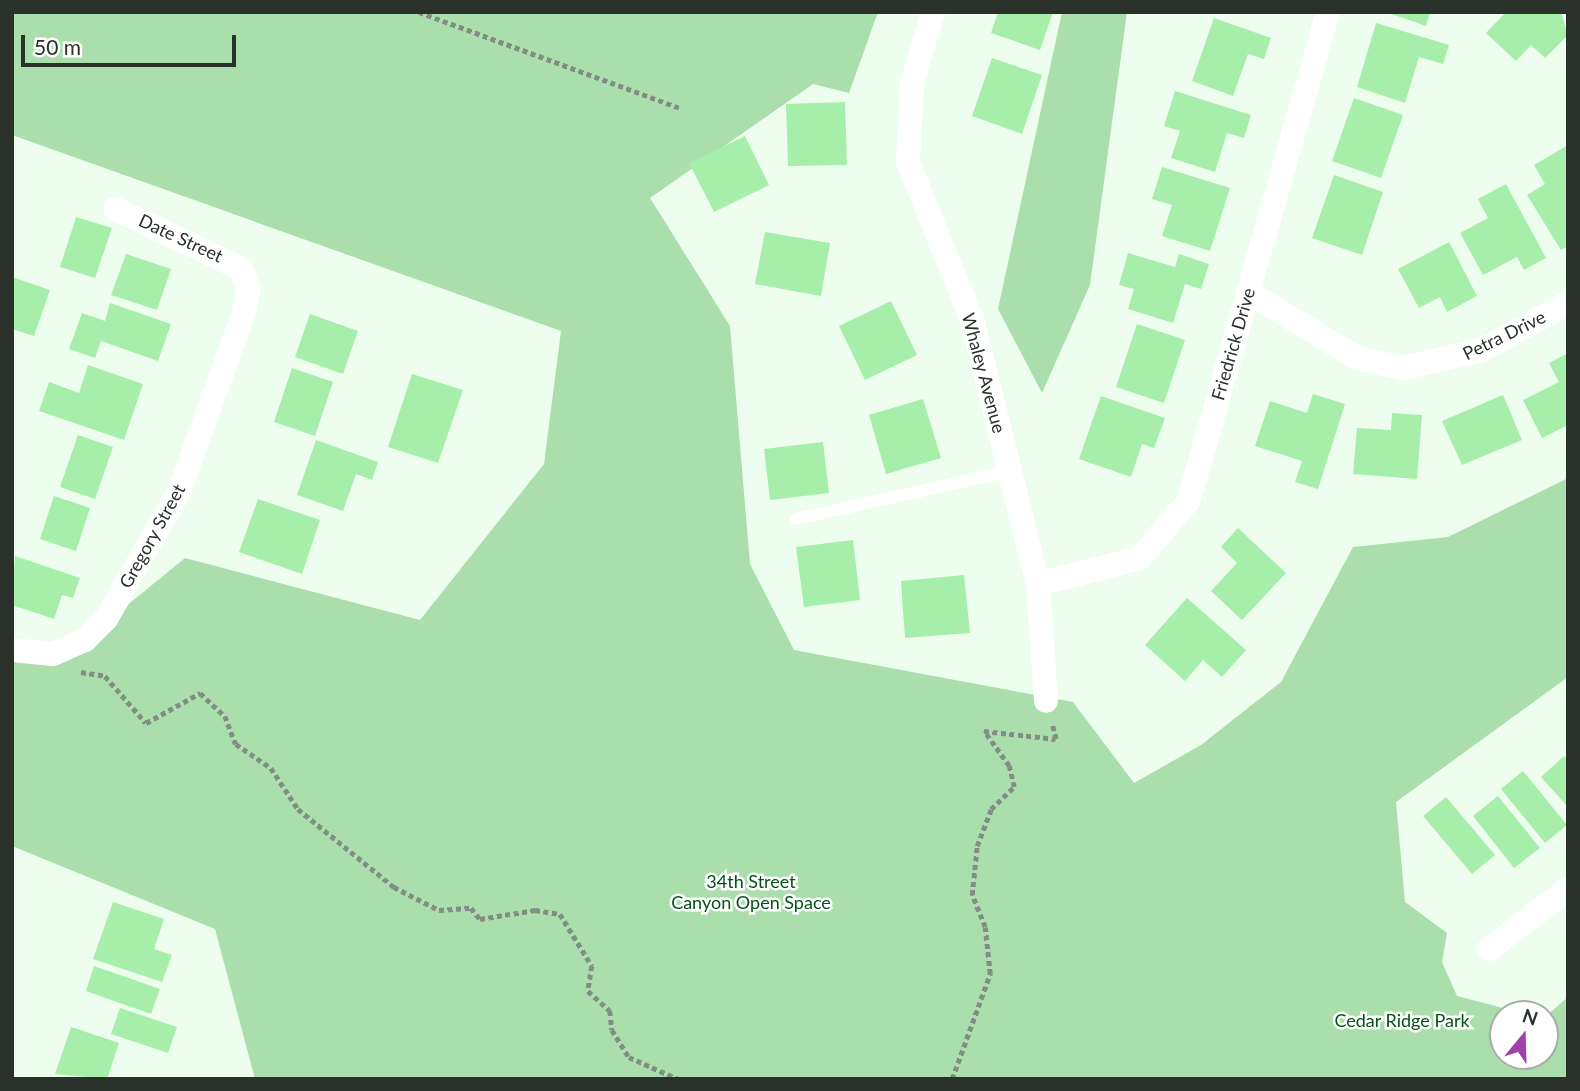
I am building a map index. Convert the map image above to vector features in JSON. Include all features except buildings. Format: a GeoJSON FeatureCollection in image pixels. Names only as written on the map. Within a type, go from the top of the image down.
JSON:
{"type":"FeatureCollection","features":[{"type":"Feature","properties":{"kind":"street","name":"Whaley Avenue"},"geometry":{"type":"LineString","coordinates":[[933,12],[912,85],[908,162],[973,323],[1038,584],[1046,701]]}},
{"type":"Feature","properties":{"kind":"street","name":"Friedrick Drive"},"geometry":{"type":"LineString","coordinates":[[1038,584],[1117,568],[1164,537],[1189,500],[1328,12]]}},
{"type":"Feature","properties":{"kind":"street","name":"Date Street"},"geometry":{"type":"LineString","coordinates":[[115,209],[242,269],[248,290],[244,313]]}},
{"type":"Feature","properties":{"kind":"street","name":"Petra Drive"},"geometry":{"type":"LineString","coordinates":[[1248,292],[1357,358],[1403,368],[1482,350],[1568,303]]}},
{"type":"Feature","properties":{"kind":"street","name":"Gregory Street"},"geometry":{"type":"LineString","coordinates":[[13,650],[62,650],[85,640],[106,619],[178,494],[244,313]]}},
{"type":"Feature","properties":{"kind":"street"},"geometry":{"type":"LineString","coordinates":[[1489,949],[1568,888]]}},
{"type":"Feature","properties":{"kind":"lane"},"geometry":{"type":"LineString","coordinates":[[796,519],[1010,471]]}},
{"type":"Feature","properties":{"kind":"path"},"geometry":{"type":"LineString","coordinates":[[419,12],[680,108]]}},
{"type":"Feature","properties":{"kind":"path"},"geometry":{"type":"LineString","coordinates":[[62,650],[79,671],[105,676],[119,687],[146,723],[200,693],[225,716],[236,744],[271,768],[298,809],[394,887],[439,910],[471,908],[480,919],[535,910],[560,914],[592,966],[588,992],[610,1011],[612,1030],[629,1057],[677,1079]]}},
{"type":"Feature","properties":{"kind":"path"},"geometry":{"type":"LineString","coordinates":[[952,1079],[990,974],[985,927],[972,895],[977,846],[991,809],[1014,787],[1009,765],[984,731],[1056,739],[1046,701]]}},
{"type":"Feature","properties":{"kind":"path"},"geometry":{"type":"LineString","coordinates":[[1072,1079],[1082,1079]]}},
{"type":"Feature","properties":{"kind":"green space"},"geometry":{"type":"Polygon","coordinates":[[[12,12],[878,12],[849,93],[813,84],[650,198],[730,326],[750,564],[794,650],[1073,702],[1134,783],[1201,745],[1281,682],[1353,547],[1448,537],[1568,478],[1568,677],[1396,802],[1405,902],[1447,933],[1442,962],[1457,996],[1489,1004],[1489,1070],[1559,1070],[1559,1005],[1568,997],[1568,1079],[255,1079],[215,929],[12,846],[12,659],[54,665],[185,558],[420,620],[544,464],[561,331],[12,135],[12,12]]]}},
{"type":"Feature","properties":{"kind":"green space"},"geometry":{"type":"Polygon","coordinates":[[[1062,12],[1127,12],[1090,285],[1042,393],[998,309],[1062,12]]]}},
{"type":"Feature","properties":{"kind":"park label","name":"34th Street Canyon Open Space"},"geometry":{"type":"Point","coordinates":[751,892]}},
{"type":"Feature","properties":{"kind":"park label","name":"Cedar Ridge Park"},"geometry":{"type":"Point","coordinates":[1402,1020]}}]}
